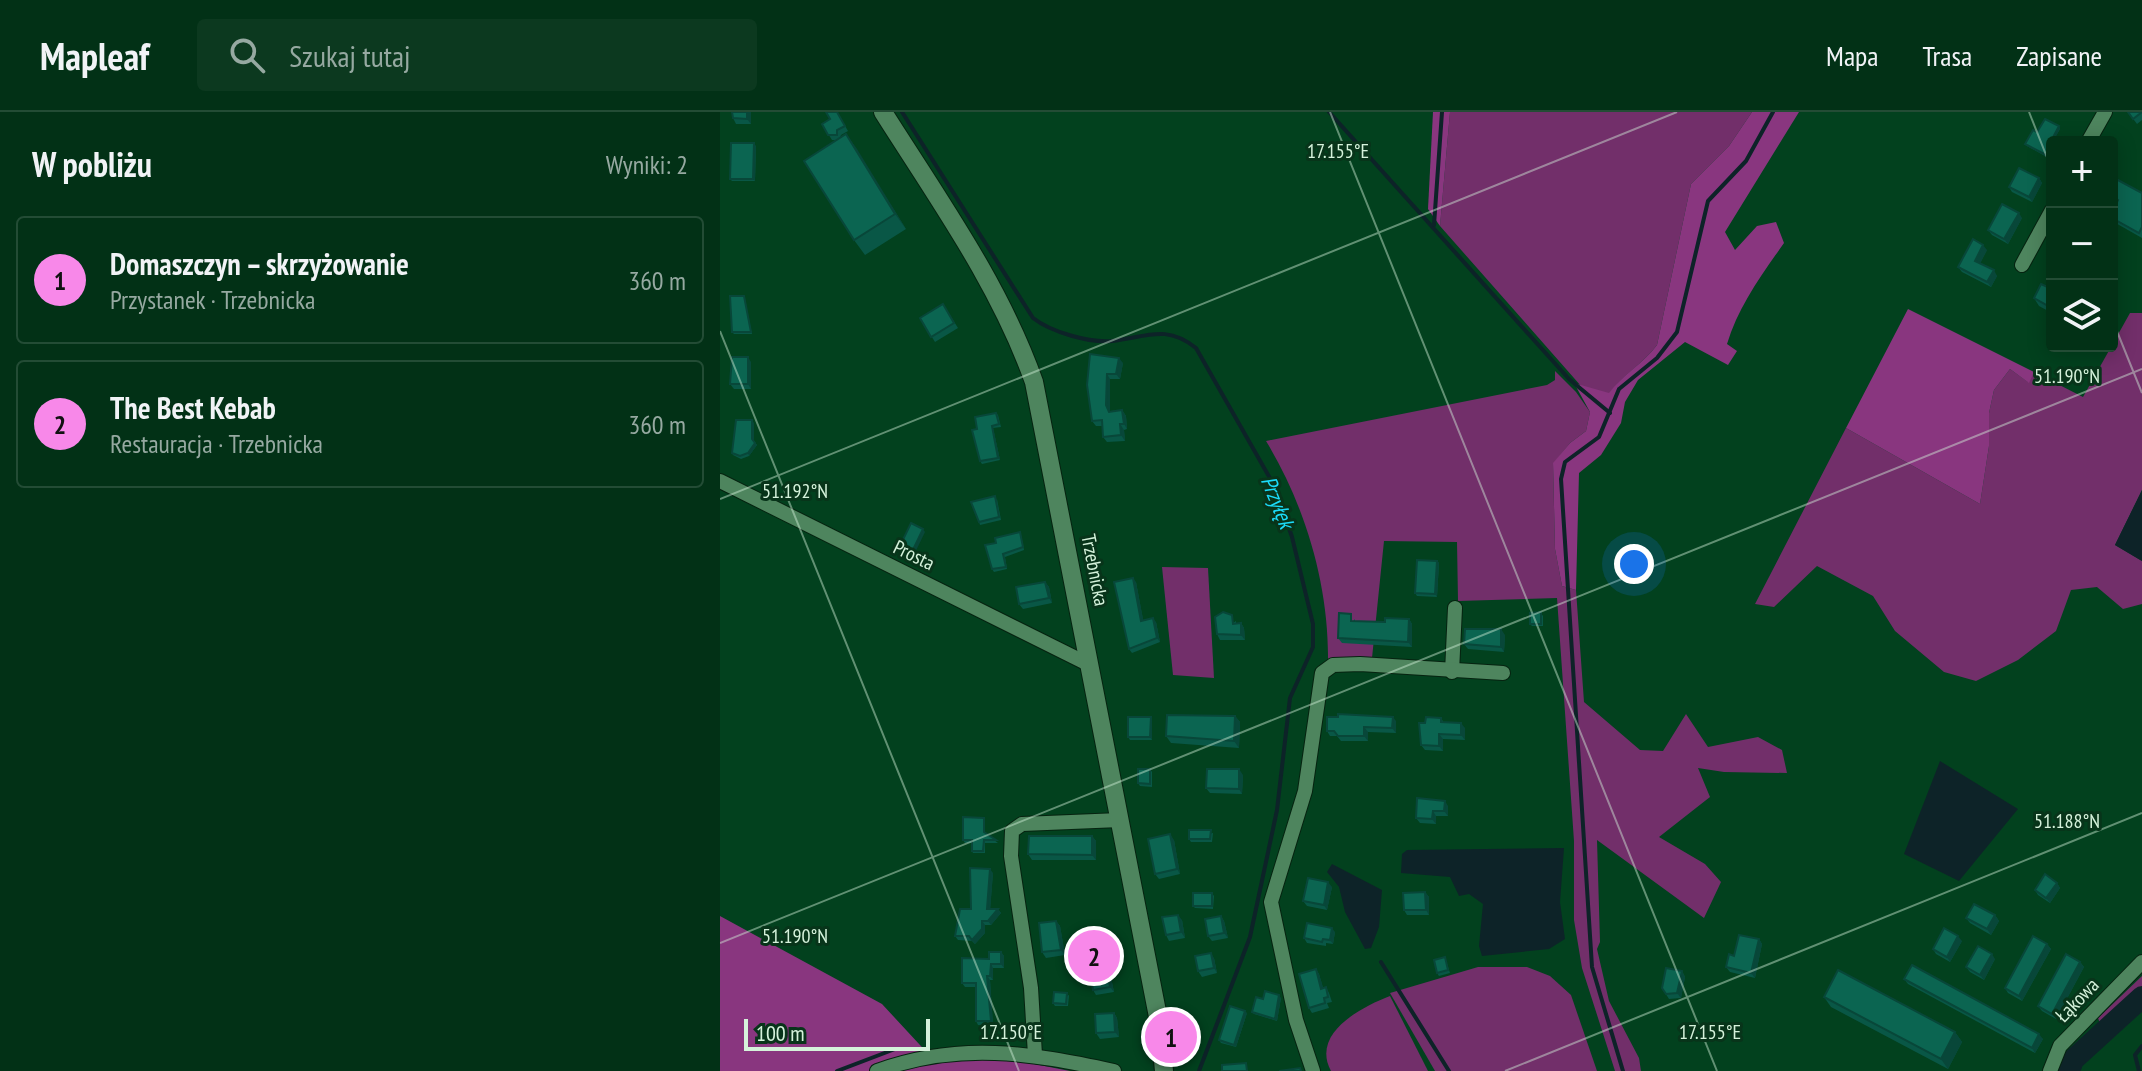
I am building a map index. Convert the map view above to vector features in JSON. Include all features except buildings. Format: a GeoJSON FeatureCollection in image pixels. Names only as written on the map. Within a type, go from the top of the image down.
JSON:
{"type":"FeatureCollection","features":[{"type":"Feature","properties":{"kind":"street","name":"Trzebnicka"},"geometry":{"type":"LineString","coordinates":[[883,112],[991,285],[1021,343],[1043,418],[1160,1027],[1164,1071]]}},
{"type":"Feature","properties":{"kind":"street"},"geometry":{"type":"LineString","coordinates":[[2091,136],[2105,112]]}},
{"type":"Feature","properties":{"kind":"street"},"geometry":{"type":"LineString","coordinates":[[2022,265],[2046,221]]}},
{"type":"Feature","properties":{"kind":"street","name":"Prosta"},"geometry":{"type":"LineString","coordinates":[[720,481],[1090,665]]}},
{"type":"Feature","properties":{"kind":"street"},"geometry":{"type":"LineString","coordinates":[[1452,672],[1455,608]]}},
{"type":"Feature","properties":{"kind":"street"},"geometry":{"type":"LineString","coordinates":[[1313,1071],[1296,1020],[1271,902],[1305,791],[1322,673],[1333,665],[1360,664],[1503,673]]}},
{"type":"Feature","properties":{"kind":"street"},"geometry":{"type":"LineString","coordinates":[[1035,1055],[1031,988],[1011,856],[1012,831],[1022,824],[1120,820]]}},
{"type":"Feature","properties":{"kind":"street","name":"Łąkowa"},"geometry":{"type":"LineString","coordinates":[[2050,1071],[2060,1046],[2142,962]]}},
{"type":"Feature","properties":{"kind":"street"},"geometry":{"type":"LineString","coordinates":[[877,1071],[945,1053],[1035,1055],[1114,1071]]}},
{"type":"Feature","properties":{"kind":"shaded area"},"geometry":{"type":"Polygon","coordinates":[[[1433,112],[1450,112],[1440,226],[1428,209],[1433,112]]]}},
{"type":"Feature","properties":{"kind":"shaded area"},"geometry":{"type":"Polygon","coordinates":[[[1450,112],[1752,112],[1729,146],[1691,184],[1657,345],[1609,394],[1581,386],[1440,226],[1450,112]]]}},
{"type":"Feature","properties":{"kind":"shaded area"},"geometry":{"type":"Polygon","coordinates":[[[1752,112],[1799,112],[1725,232],[1735,250],[1757,226],[1776,222],[1784,243],[1737,317],[1727,344],[1737,351],[1728,365],[1685,342],[1638,380],[1625,402],[1621,423],[1601,455],[1579,473],[1576,590],[1562,586],[1555,549],[1553,463],[1570,443],[1586,431],[1590,412],[1574,383],[1609,393],[1657,345],[1691,184],[1729,146],[1752,112]]]}},
{"type":"Feature","properties":{"kind":"shaded area"},"geometry":{"type":"Polygon","coordinates":[[[1908,309],[2034,372],[2029,383],[2010,369],[1994,390],[1980,504],[1846,428],[1908,309]]]}},
{"type":"Feature","properties":{"kind":"shaded area"},"geometry":{"type":"Polygon","coordinates":[[[2130,313],[2142,313],[2142,490],[2115,545],[2142,561],[2142,604],[2123,609],[2097,587],[2071,590],[2056,631],[2018,660],[1976,681],[1944,672],[1895,631],[1873,596],[1817,566],[1774,607],[1755,604],[1846,428],[1980,504],[1994,390],[2010,369],[2028,382],[2034,372],[2083,397],[2108,352],[2118,352],[2118,334],[2130,313]]]}},
{"type":"Feature","properties":{"kind":"shaded area"},"geometry":{"type":"Polygon","coordinates":[[[1555,371],[1590,412],[1586,431],[1570,443],[1553,464],[1555,549],[1562,586],[1576,590],[1584,702],[1640,750],[1663,751],[1686,714],[1708,747],[1758,737],[1782,750],[1787,773],[1724,772],[1698,768],[1710,797],[1659,837],[1705,864],[1721,882],[1704,918],[1597,840],[1600,942],[1597,949],[1609,1001],[1639,1058],[1641,1071],[1615,1071],[1582,968],[1574,920],[1574,841],[1557,598],[1458,601],[1457,542],[1384,541],[1372,658],[1328,661],[1324,604],[1312,546],[1292,492],[1266,441],[1547,385],[1555,380],[1555,371]]]}},
{"type":"Feature","properties":{"kind":"shaded area"},"geometry":{"type":"Polygon","coordinates":[[[1162,567],[1208,568],[1214,678],[1173,675],[1162,567]]]}},
{"type":"Feature","properties":{"kind":"shaded area"},"geometry":{"type":"Polygon","coordinates":[[[720,916],[882,1004],[932,1058],[1019,1061],[1070,1071],[720,1071],[720,916]]]}},
{"type":"Feature","properties":{"kind":"shaded area"},"geometry":{"type":"Polygon","coordinates":[[[1478,967],[1527,967],[1550,976],[1571,995],[1597,1071],[1435,1071],[1390,993],[1478,967]]]}},
{"type":"Feature","properties":{"kind":"shaded area"},"geometry":{"type":"Polygon","coordinates":[[[2142,976],[2142,1011],[2107,1043],[2098,1018],[2142,976]]]}},
{"type":"Feature","properties":{"kind":"shaded area"},"geometry":{"type":"Polygon","coordinates":[[[1390,996],[1428,1071],[1331,1071],[1327,1045],[1333,1034],[1352,1015],[1390,996]]]}},
{"type":"Feature","properties":{"kind":"water"},"geometry":{"type":"Polygon","coordinates":[[[2142,490],[2142,561],[2115,545],[2142,490]]]}},
{"type":"Feature","properties":{"kind":"water"},"geometry":{"type":"Polygon","coordinates":[[[1940,761],[2018,809],[1959,881],[1904,854],[1940,761]]]}},
{"type":"Feature","properties":{"kind":"water"},"geometry":{"type":"Polygon","coordinates":[[[1564,848],[1560,902],[1565,939],[1549,949],[1482,956],[1479,946],[1483,904],[1469,894],[1459,896],[1450,877],[1401,873],[1402,854],[1407,850],[1564,848]]]}},
{"type":"Feature","properties":{"kind":"water"},"geometry":{"type":"Polygon","coordinates":[[[1332,864],[1382,890],[1379,927],[1371,948],[1365,949],[1345,912],[1339,887],[1327,872],[1332,864]]]}},
{"type":"Feature","properties":{"kind":"waterway","name":"Przyłęk"},"geometry":{"type":"LineString","coordinates":[[902,112],[1033,318],[1050,328],[1082,338],[1112,341],[1165,334],[1196,348],[1275,487],[1292,537],[1313,624],[1313,647],[1290,698],[1277,810],[1250,937],[1199,1071]]}},
{"type":"Feature","properties":{"kind":"waterway"},"geometry":{"type":"LineString","coordinates":[[1329,112],[1569,379],[1610,413]]}},
{"type":"Feature","properties":{"kind":"waterway"},"geometry":{"type":"LineString","coordinates":[[1434,225],[1442,112]]}},
{"type":"Feature","properties":{"kind":"waterway"},"geometry":{"type":"LineString","coordinates":[[1623,1071],[1592,967],[1561,479],[1565,462],[1599,437],[1619,389],[1657,358],[1677,332],[1708,201],[1746,161],[1773,112]]}},
{"type":"Feature","properties":{"kind":"waterway"},"geometry":{"type":"LineString","coordinates":[[1381,962],[1449,1071]]}},
{"type":"Feature","properties":{"kind":"waterway"},"geometry":{"type":"LineString","coordinates":[[2069,1071],[2073,1060],[2142,997]]}},
{"type":"Feature","properties":{"kind":"waterway"},"geometry":{"type":"LineString","coordinates":[[2139,1071],[2135,1055],[2142,1046]]}},
{"type":"Feature","properties":{"kind":"waterway"},"geometry":{"type":"LineString","coordinates":[[837,1071],[895,1049]]}},
{"type":"Feature","properties":{"kind":"place","name":"The Best Kebab"},"geometry":{"type":"Point","coordinates":[1094,956]}},
{"type":"Feature","properties":{"kind":"place","name":"Domaszczyn – skrzyżowanie"},"geometry":{"type":"Point","coordinates":[1171,1037]}}]}
